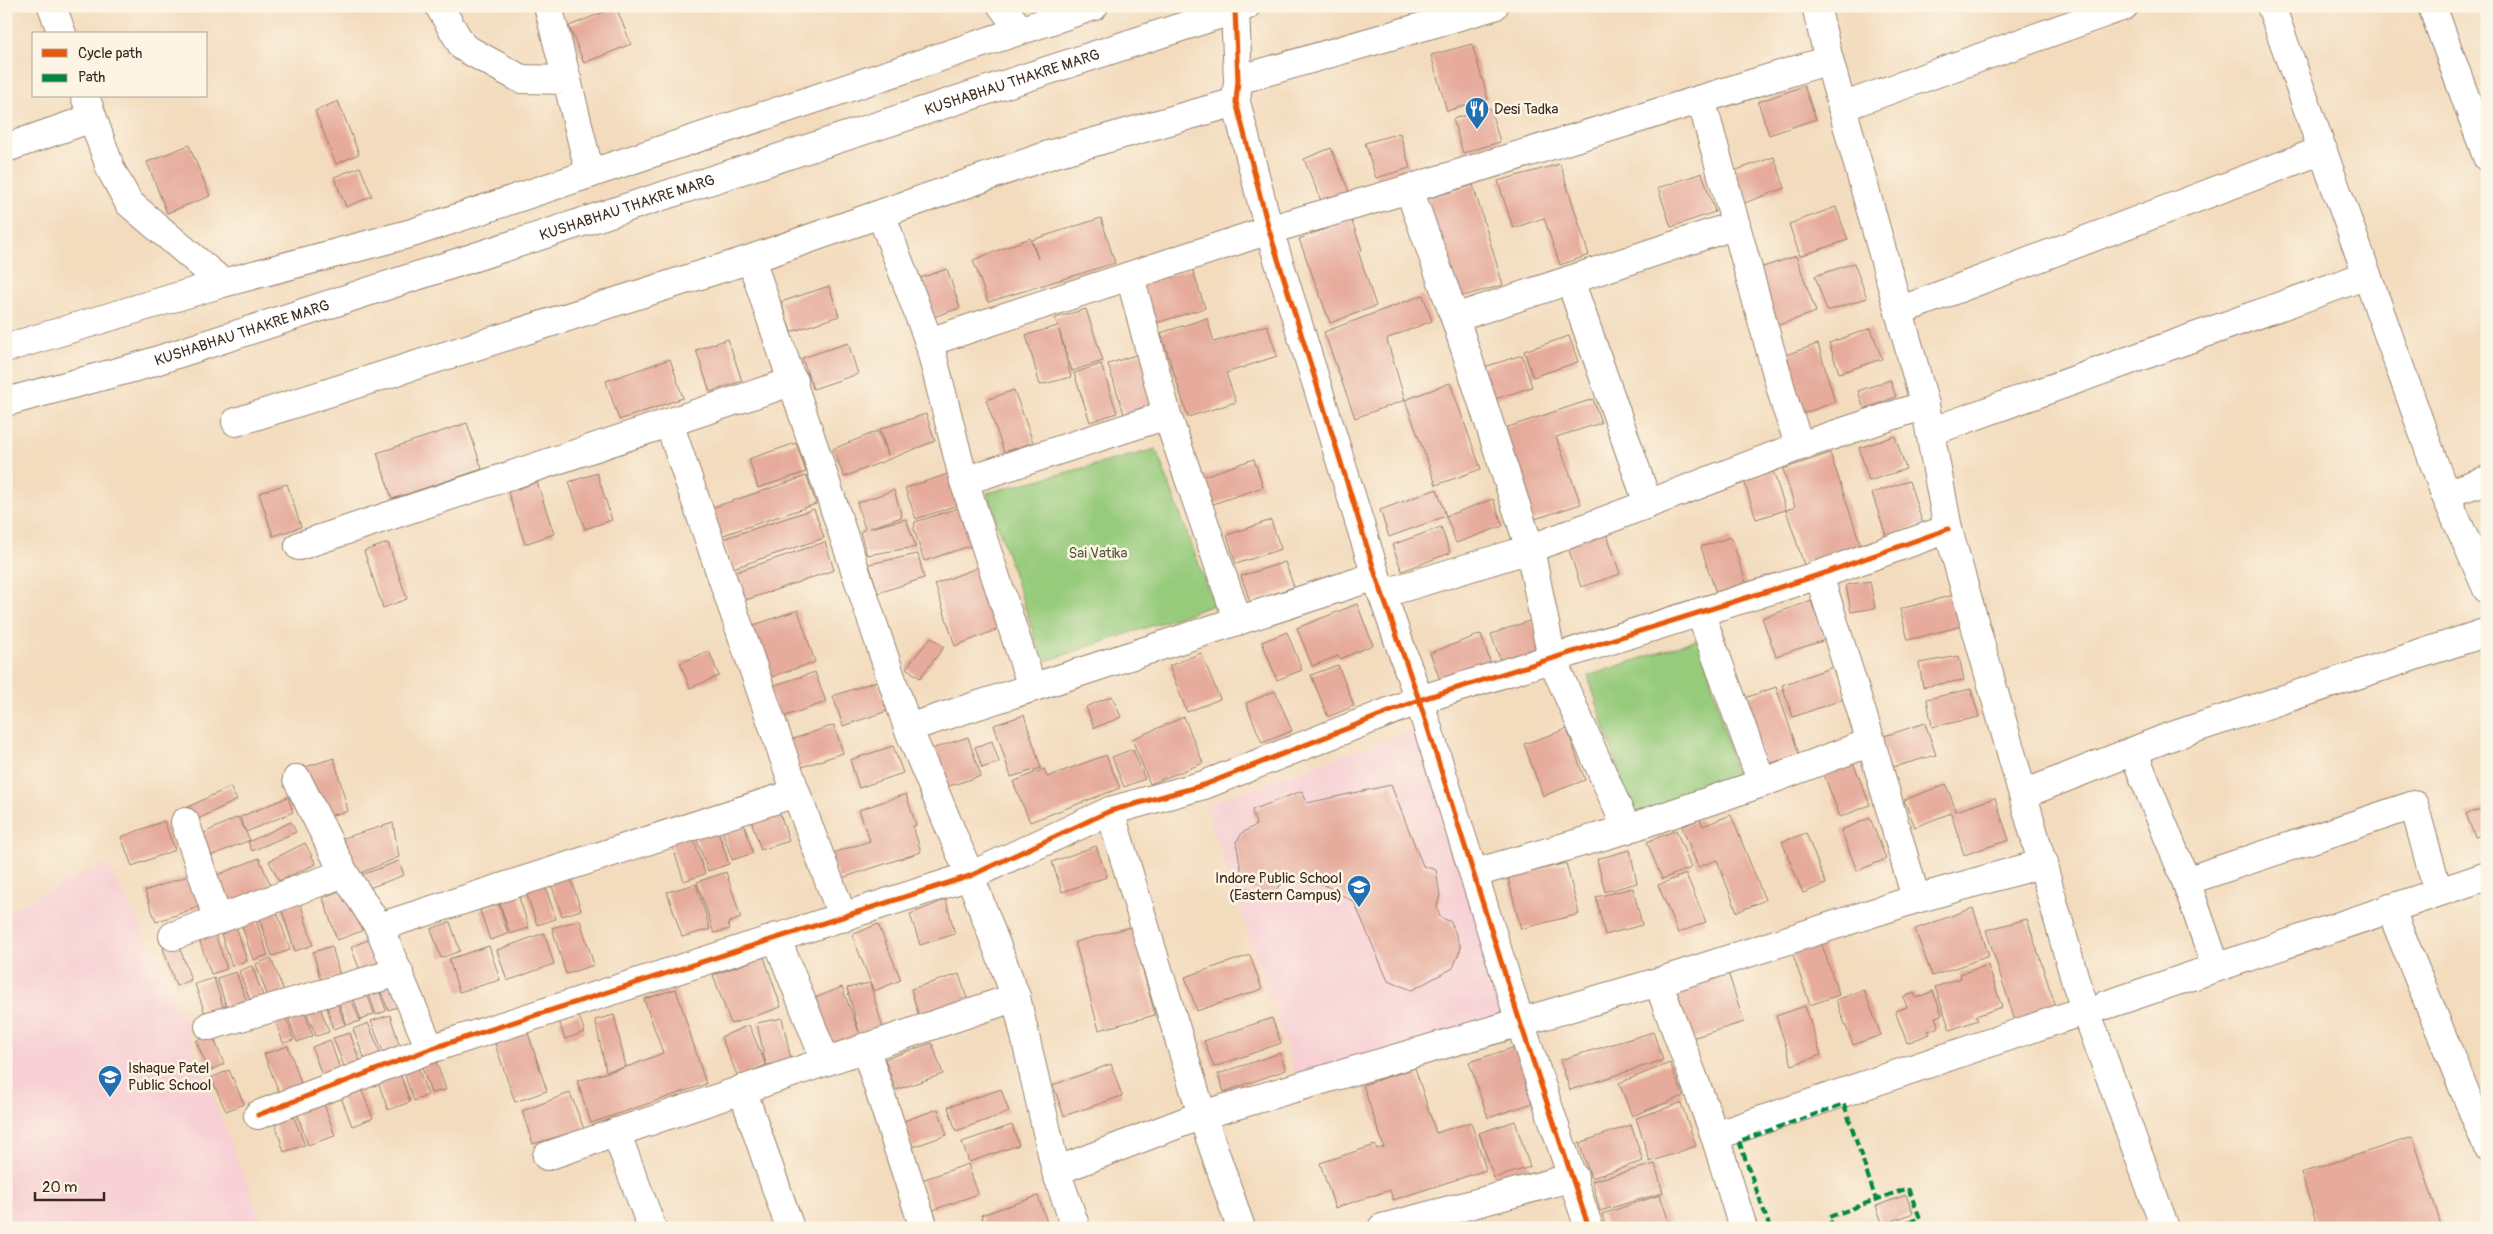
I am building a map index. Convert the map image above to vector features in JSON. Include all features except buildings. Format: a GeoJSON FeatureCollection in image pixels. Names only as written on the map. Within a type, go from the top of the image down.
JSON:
{"type":"FeatureCollection","features":[{"type":"Feature","properties":{"kind":"street"},"geometry":{"type":"LineString","coordinates":[[52,6],[61,32]]}},
{"type":"Feature","properties":{"kind":"street"},"geometry":{"type":"LineString","coordinates":[[439,6],[463,47],[521,79],[567,80]]}},
{"type":"Feature","properties":{"kind":"street"},"geometry":{"type":"LineString","coordinates":[[548,6],[590,174]]}},
{"type":"Feature","properties":{"kind":"street"},"geometry":{"type":"LineString","coordinates":[[1002,6],[1020,30]]}},
{"type":"Feature","properties":{"kind":"street"},"geometry":{"type":"LineString","coordinates":[[6,348],[223,283],[412,233],[1094,6]]}},
{"type":"Feature","properties":{"kind":"street"},"geometry":{"type":"LineString","coordinates":[[236,422],[751,259],[1237,91],[1494,6]]}},
{"type":"Feature","properties":{"kind":"street"},"geometry":{"type":"LineString","coordinates":[[1816,6],[1829,60],[1925,405],[1948,529],[2044,863],[2076,983],[2096,1007],[2165,1228]]}},
{"type":"Feature","properties":{"kind":"street"},"geometry":{"type":"LineString","coordinates":[[1842,107],[2124,6]]}},
{"type":"Feature","properties":{"kind":"street"},"geometry":{"type":"LineString","coordinates":[[2271,6],[2445,494],[2487,589]]}},
{"type":"Feature","properties":{"kind":"street"},"geometry":{"type":"LineString","coordinates":[[2432,6],[2487,157]]}},
{"type":"Feature","properties":{"kind":"street"},"geometry":{"type":"LineString","coordinates":[[1240,8],[1237,91],[1269,230],[1379,585],[1419,700],[1475,873],[1520,1022],[1574,1177],[1589,1228]]}},
{"type":"Feature","properties":{"kind":"street","name":"KUSHABHAU THAKRE MARG"},"geometry":{"type":"LineString","coordinates":[[6,402],[140,366],[1240,8]]}},
{"type":"Feature","properties":{"kind":"street"},"geometry":{"type":"LineString","coordinates":[[929,342],[1269,230],[1829,60]]}},
{"type":"Feature","properties":{"kind":"street"},"geometry":{"type":"LineString","coordinates":[[1701,98],[1786,407],[1800,446]]}},
{"type":"Feature","properties":{"kind":"street"},"geometry":{"type":"LineString","coordinates":[[6,148],[89,107],[111,170],[129,203],[223,283]]}},
{"type":"Feature","properties":{"kind":"street"},"geometry":{"type":"LineString","coordinates":[[1899,311],[2323,150]]}},
{"type":"Feature","properties":{"kind":"street"},"geometry":{"type":"LineString","coordinates":[[1409,189],[1455,318],[1530,549],[1552,659],[1627,829]]}},
{"type":"Feature","properties":{"kind":"street"},"geometry":{"type":"LineString","coordinates":[[881,214],[929,342],[964,481],[1032,687]]}},
{"type":"Feature","properties":{"kind":"street"},"geometry":{"type":"LineString","coordinates":[[1455,318],[1736,225]]}},
{"type":"Feature","properties":{"kind":"street"},"geometry":{"type":"LineString","coordinates":[[751,259],[794,381],[908,728],[970,876],[1016,997],[1056,1171],[1076,1228]]}},
{"type":"Feature","properties":{"kind":"street"},"geometry":{"type":"LineString","coordinates":[[1930,432],[2367,275]]}},
{"type":"Feature","properties":{"kind":"street"},"geometry":{"type":"LineString","coordinates":[[1130,276],[1167,415],[1238,621]]}},
{"type":"Feature","properties":{"kind":"street"},"geometry":{"type":"LineString","coordinates":[[1570,280],[1648,504]]}},
{"type":"Feature","properties":{"kind":"street"},"geometry":{"type":"LineString","coordinates":[[299,546],[794,381]]}},
{"type":"Feature","properties":{"kind":"street"},"geometry":{"type":"LineString","coordinates":[[908,728],[1238,621],[1530,549],[1800,446],[1925,405]]}},
{"type":"Feature","properties":{"kind":"street"},"geometry":{"type":"LineString","coordinates":[[964,481],[1167,415]]}},
{"type":"Feature","properties":{"kind":"street"},"geometry":{"type":"LineString","coordinates":[[669,423],[796,793],[842,918]]}},
{"type":"Feature","properties":{"kind":"street"},"geometry":{"type":"LineString","coordinates":[[2445,494],[2487,480]]}},
{"type":"Feature","properties":{"kind":"street"},"geometry":{"type":"LineString","coordinates":[[258,1115],[430,1049],[970,876],[1110,810],[1204,785],[1419,700],[1819,574],[1948,529]]}},
{"type":"Feature","properties":{"kind":"street"},"geometry":{"type":"LineString","coordinates":[[1819,574],[1872,742],[1916,899]]}},
{"type":"Feature","properties":{"kind":"street"},"geometry":{"type":"LineString","coordinates":[[1700,612],[1762,783]]}},
{"type":"Feature","properties":{"kind":"street"},"geometry":{"type":"LineString","coordinates":[[2024,794],[2170,736],[2487,632]]}},
{"type":"Feature","properties":{"kind":"street"},"geometry":{"type":"LineString","coordinates":[[1475,873],[1627,829],[1762,783],[1872,742]]}},
{"type":"Feature","properties":{"kind":"street"},"geometry":{"type":"LineString","coordinates":[[2133,751],[2186,882],[2216,967]]}},
{"type":"Feature","properties":{"kind":"street"},"geometry":{"type":"LineString","coordinates":[[297,779],[344,873],[380,927],[430,1049]]}},
{"type":"Feature","properties":{"kind":"street"},"geometry":{"type":"LineString","coordinates":[[380,927],[796,793]]}},
{"type":"Feature","properties":{"kind":"street"},"geometry":{"type":"LineString","coordinates":[[2186,882],[2414,806],[2438,892]]}},
{"type":"Feature","properties":{"kind":"street"},"geometry":{"type":"LineString","coordinates":[[1110,810],[1202,1115],[1241,1228]]}},
{"type":"Feature","properties":{"kind":"street"},"geometry":{"type":"LineString","coordinates":[[184,822],[218,920]]}},
{"type":"Feature","properties":{"kind":"street"},"geometry":{"type":"LineString","coordinates":[[1056,1171],[1202,1115],[1658,982],[1916,899],[2044,863]]}},
{"type":"Feature","properties":{"kind":"street"},"geometry":{"type":"LineString","coordinates":[[173,936],[344,873]]}},
{"type":"Feature","properties":{"kind":"street"},"geometry":{"type":"LineString","coordinates":[[1715,1136],[2487,876]]}},
{"type":"Feature","properties":{"kind":"street"},"geometry":{"type":"LineString","coordinates":[[2390,908],[2487,1146]]}},
{"type":"Feature","properties":{"kind":"street"},"geometry":{"type":"LineString","coordinates":[[776,937],[825,1060]]}},
{"type":"Feature","properties":{"kind":"street"},"geometry":{"type":"LineString","coordinates":[[209,1026],[399,972]]}},
{"type":"Feature","properties":{"kind":"street"},"geometry":{"type":"LineString","coordinates":[[1658,982],[1715,1136],[1743,1228]]}},
{"type":"Feature","properties":{"kind":"street"},"geometry":{"type":"LineString","coordinates":[[547,1156],[865,1046],[1016,997]]}},
{"type":"Feature","properties":{"kind":"street"},"geometry":{"type":"LineString","coordinates":[[865,1046],[924,1228]]}},
{"type":"Feature","properties":{"kind":"street"},"geometry":{"type":"LineString","coordinates":[[742,1089],[790,1228]]}},
{"type":"Feature","properties":{"kind":"street"},"geometry":{"type":"LineString","coordinates":[[616,1132],[652,1228]]}},
{"type":"Feature","properties":{"kind":"street"},"geometry":{"type":"LineString","coordinates":[[1390,1227],[1574,1177]]}},
{"type":"Feature","properties":{"kind":"shaded area","name":"Indore Public School (Eastern Campus)"},"geometry":{"type":"Polygon","coordinates":[[[1421,727],[1510,1011],[1298,1081],[1205,805],[1421,727]]]}},
{"type":"Feature","properties":{"kind":"shaded area","name":"Ishaque Patel Public School"},"geometry":{"type":"Polygon","coordinates":[[[106,863],[163,968],[264,1228],[6,1228],[6,911],[106,863]]]}},
{"type":"Feature","properties":{"kind":"green space","name":"Sai Vatika"},"geometry":{"type":"Polygon","coordinates":[[[1156,449],[1214,605],[1043,662],[987,493],[1156,449]]]}},
{"type":"Feature","properties":{"kind":"green space"},"geometry":{"type":"Polygon","coordinates":[[[1701,638],[1737,781],[1633,815],[1588,676],[1701,638]]]}},
{"type":"Feature","properties":{"kind":"marked path"},"geometry":{"type":"LineString","coordinates":[[1770,1228],[1739,1141],[1844,1104],[1876,1200]]}},
{"type":"Feature","properties":{"kind":"marked path"},"geometry":{"type":"LineString","coordinates":[[1833,1228],[1829,1217],[1908,1188],[1920,1218],[1892,1228]]}},
{"type":"Feature","properties":{"kind":"cycle path"},"geometry":{"type":"LineString","coordinates":[[1235,10],[1238,80],[1236,102],[1269,230],[1376,576],[1419,700],[1520,1022],[1589,1228]]}},
{"type":"Feature","properties":{"kind":"cycle path"},"geometry":{"type":"LineString","coordinates":[[258,1115],[430,1049],[970,876],[1110,811],[1204,785],[1419,700],[1819,575],[1948,529]]}},
{"type":"Feature","properties":{"kind":"place","name":"Desi Tadka"},"geometry":{"type":"Point","coordinates":[1477,130]}},
{"type":"Feature","properties":{"kind":"place","name":"Indore Public School (Eastern Campus)"},"geometry":{"type":"Point","coordinates":[1359,908]}},
{"type":"Feature","properties":{"kind":"place","name":"Ishaque Patel Public School"},"geometry":{"type":"Point","coordinates":[110,1098]}}]}
